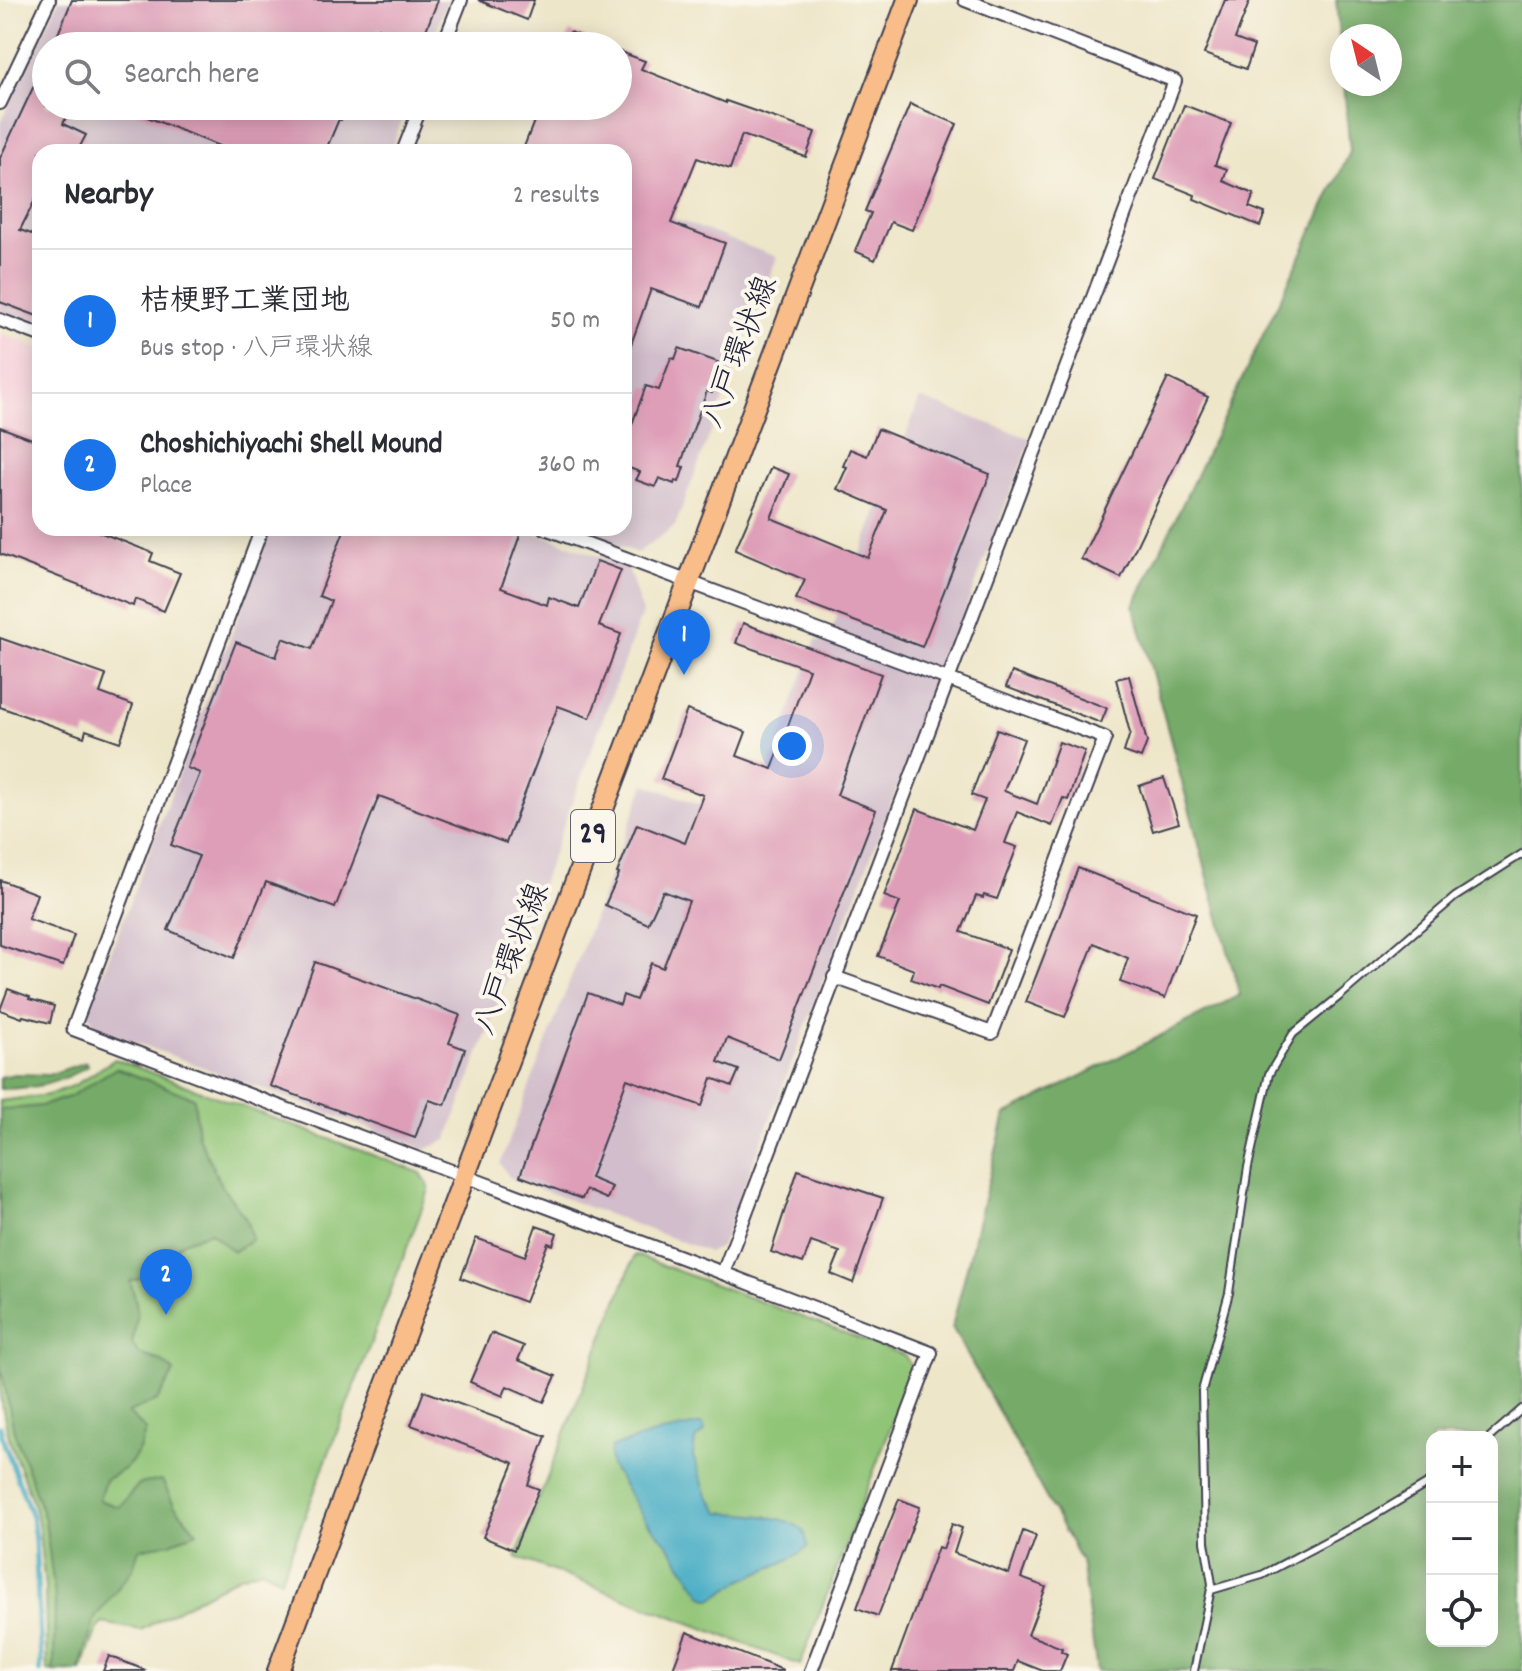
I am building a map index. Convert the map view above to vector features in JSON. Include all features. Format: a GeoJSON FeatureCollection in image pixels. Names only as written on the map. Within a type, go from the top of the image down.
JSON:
{"type":"FeatureCollection","features":[{"type":"Feature","properties":{"kind":"main road","name":"八戸環状線"},"geometry":{"type":"LineString","coordinates":[[278,1671],[908,0]]}},
{"type":"Feature","properties":{"kind":"street"},"geometry":{"type":"LineString","coordinates":[[34,32],[49,0]]}},
{"type":"Feature","properties":{"kind":"street"},"geometry":{"type":"LineString","coordinates":[[448,32],[461,0]]}},
{"type":"Feature","properties":{"kind":"street"},"geometry":{"type":"LineString","coordinates":[[723,1273],[1175,81],[965,0]]}},
{"type":"Feature","properties":{"kind":"street"},"geometry":{"type":"LineString","coordinates":[[0,103],[32,36]]}},
{"type":"Feature","properties":{"kind":"street"},"geometry":{"type":"LineString","coordinates":[[406,144],[416,120]]}},
{"type":"Feature","properties":{"kind":"street"},"geometry":{"type":"LineString","coordinates":[[0,320],[32,332]]}},
{"type":"Feature","properties":{"kind":"street"},"geometry":{"type":"LineString","coordinates":[[259,536],[73,1029],[931,1353],[811,1671]]}},
{"type":"Feature","properties":{"kind":"street"},"geometry":{"type":"LineString","coordinates":[[566,536],[1105,738],[992,1033],[834,977]]}},
{"type":"Feature","properties":{"kind":"lane"},"geometry":{"type":"LineString","coordinates":[[1194,1671],[1212,1584],[1205,1542],[1202,1391],[1229,1293],[1248,1167],[1269,1074],[1293,1034],[1455,897],[1522,854]]}},
{"type":"Feature","properties":{"kind":"lane"},"geometry":{"type":"LineString","coordinates":[[1497,1431],[1522,1409]]}},
{"type":"Feature","properties":{"kind":"lane"},"geometry":{"type":"LineString","coordinates":[[1211,1590],[1262,1575],[1426,1485]]}},
{"type":"Feature","properties":{"kind":"shaded area"},"geometry":{"type":"Polygon","coordinates":[[[59,0],[447,0],[435,32],[44,32],[59,0]]]}},
{"type":"Feature","properties":{"kind":"shaded area"},"geometry":{"type":"Polygon","coordinates":[[[32,57],[32,120],[402,120],[393,144],[32,144],[32,324],[0,312],[0,124],[32,57]]]}},
{"type":"Feature","properties":{"kind":"shaded area"},"geometry":{"type":"Polygon","coordinates":[[[632,203],[777,257],[675,526],[637,553],[593,536],[632,536],[632,203]]]}},
{"type":"Feature","properties":{"kind":"shaded area"},"geometry":{"type":"Polygon","coordinates":[[[0,333],[32,345],[32,500],[0,487],[0,333]]]}},
{"type":"Feature","properties":{"kind":"shaded area"},"geometry":{"type":"Polygon","coordinates":[[[920,398],[1031,439],[721,1247],[709,1252],[510,1178],[500,1164],[645,784],[748,823],[816,640],[827,643],[920,398]]]}},
{"type":"Feature","properties":{"kind":"shaded area"},"geometry":{"type":"Polygon","coordinates":[[[269,536],[545,536],[628,567],[642,613],[447,1140],[426,1149],[96,1028],[88,1012],[269,536]]]}},
{"type":"Feature","properties":{"kind":"green space"},"geometry":{"type":"Polygon","coordinates":[[[1336,0],[1522,0],[1522,1671],[1097,1671],[1081,1561],[952,1327],[1005,1115],[1240,995],[1134,606],[1350,152],[1345,96],[1402,96],[1402,24],[1338,24],[1336,0]]]}},
{"type":"Feature","properties":{"kind":"green space"},"geometry":{"type":"Polygon","coordinates":[[[115,1059],[421,1173],[429,1190],[281,1579],[262,1569],[237,1577],[141,1630],[102,1623],[81,1671],[47,1671],[45,1587],[38,1522],[10,1442],[0,1396],[0,1101],[48,1095],[75,1085],[115,1059]]]}},
{"type":"Feature","properties":{"kind":"green space"},"geometry":{"type":"Polygon","coordinates":[[[86,1062],[87,1066],[56,1081],[0,1089],[0,1077],[48,1075],[86,1062]]]}},
{"type":"Feature","properties":{"kind":"green space"},"geometry":{"type":"Polygon","coordinates":[[[116,1068],[194,1098],[198,1136],[221,1185],[246,1219],[252,1239],[233,1252],[210,1232],[183,1242],[145,1276],[130,1281],[137,1312],[132,1343],[139,1354],[161,1361],[174,1372],[157,1401],[128,1413],[146,1430],[133,1461],[105,1480],[99,1500],[119,1507],[139,1484],[162,1480],[174,1505],[197,1532],[170,1543],[139,1549],[133,1568],[95,1618],[79,1671],[52,1671],[55,1597],[45,1520],[14,1431],[0,1364],[0,1110],[41,1106],[69,1097],[116,1068]]]}},
{"type":"Feature","properties":{"kind":"green space"},"geometry":{"type":"Polygon","coordinates":[[[635,1255],[904,1355],[913,1368],[800,1665],[516,1557],[635,1255]]]}},
{"type":"Feature","properties":{"kind":"water"},"geometry":{"type":"Polygon","coordinates":[[[703,1424],[705,1431],[695,1440],[693,1456],[707,1495],[720,1512],[790,1523],[805,1534],[808,1547],[711,1599],[703,1596],[666,1542],[646,1521],[611,1466],[610,1453],[612,1447],[657,1433],[703,1424]]]}},
{"type":"Feature","properties":{"kind":"building"},"geometry":{"type":"Polygon","coordinates":[[[72,0],[438,0],[425,32],[388,32],[378,28],[376,32],[59,32],[72,0]]]}},
{"type":"Feature","properties":{"kind":"building"},"geometry":{"type":"Polygon","coordinates":[[[478,0],[534,0],[527,20],[478,0]]]}},
{"type":"Feature","properties":{"kind":"building"},"geometry":{"type":"Polygon","coordinates":[[[1225,0],[1250,0],[1235,39],[1254,46],[1246,69],[1204,54],[1225,0]]]}},
{"type":"Feature","properties":{"kind":"building"},"geometry":{"type":"Polygon","coordinates":[[[632,56],[645,61],[641,69],[726,103],[815,132],[806,157],[742,135],[730,169],[697,158],[671,223],[725,243],[702,307],[651,289],[632,341],[632,144],[525,144],[535,120],[632,120],[632,56]]]}},
{"type":"Feature","properties":{"kind":"building"},"geometry":{"type":"Polygon","coordinates":[[[32,90],[32,120],[65,120],[63,124],[86,135],[81,144],[32,144],[32,206],[20,230],[32,234],[32,314],[0,302],[0,158],[32,90]]]}},
{"type":"Feature","properties":{"kind":"building"},"geometry":{"type":"Polygon","coordinates":[[[910,104],[957,124],[912,230],[891,222],[875,260],[855,251],[871,213],[865,211],[910,104]]]}},
{"type":"Feature","properties":{"kind":"building"},"geometry":{"type":"Polygon","coordinates":[[[1184,105],[1231,123],[1215,165],[1227,169],[1223,181],[1254,194],[1249,207],[1265,213],[1260,226],[1155,179],[1184,105]]]}},
{"type":"Feature","properties":{"kind":"building"},"geometry":{"type":"Polygon","coordinates":[[[155,120],[339,120],[328,144],[214,144],[155,120]]]}},
{"type":"Feature","properties":{"kind":"building"},"geometry":{"type":"Polygon","coordinates":[[[679,348],[723,364],[712,393],[707,391],[680,466],[684,467],[679,482],[675,481],[674,484],[659,478],[655,487],[636,480],[640,472],[632,469],[632,424],[646,386],[659,390],[671,358],[675,359],[679,348]]]}},
{"type":"Feature","properties":{"kind":"building"},"geometry":{"type":"Polygon","coordinates":[[[1168,378],[1208,397],[1121,578],[1081,559],[1168,378]]]}},
{"type":"Feature","properties":{"kind":"building"},"geometry":{"type":"Polygon","coordinates":[[[0,427],[32,439],[32,536],[109,536],[153,553],[150,561],[180,573],[164,611],[135,599],[133,606],[0,554],[0,427]]]}},
{"type":"Feature","properties":{"kind":"building"},"geometry":{"type":"Polygon","coordinates":[[[878,429],[990,474],[922,647],[796,599],[805,580],[735,550],[771,467],[789,474],[771,518],[868,558],[887,510],[837,489],[847,467],[843,466],[850,449],[867,456],[878,429]]]}},
{"type":"Feature","properties":{"kind":"building"},"geometry":{"type":"Polygon","coordinates":[[[342,536],[520,536],[501,588],[547,605],[549,597],[579,608],[597,561],[621,570],[599,626],[621,634],[590,718],[558,706],[506,843],[379,796],[335,908],[266,882],[234,958],[168,930],[199,856],[171,845],[200,773],[187,768],[236,642],[276,657],[283,638],[312,649],[331,601],[319,596],[342,536]]]}},
{"type":"Feature","properties":{"kind":"building"},"geometry":{"type":"Polygon","coordinates":[[[743,623],[881,674],[837,795],[876,810],[779,1059],[727,1038],[718,1062],[739,1070],[732,1086],[712,1078],[702,1106],[627,1079],[590,1178],[612,1187],[607,1199],[586,1190],[582,1199],[520,1176],[588,993],[620,1005],[623,995],[636,1000],[651,963],[663,968],[689,901],[663,891],[648,924],[605,905],[637,824],[685,843],[703,795],[661,779],[687,710],[746,732],[737,756],[772,769],[809,669],[736,643],[743,623]]]}},
{"type":"Feature","properties":{"kind":"building"},"geometry":{"type":"Polygon","coordinates":[[[0,638],[106,675],[100,693],[133,705],[120,742],[86,730],[84,737],[0,707],[0,638]]]}},
{"type":"Feature","properties":{"kind":"building"},"geometry":{"type":"Polygon","coordinates":[[[1012,672],[1107,708],[1101,723],[1006,687],[1012,672]]]}},
{"type":"Feature","properties":{"kind":"building"},"geometry":{"type":"Polygon","coordinates":[[[1129,676],[1147,742],[1141,758],[1124,752],[1130,733],[1116,679],[1129,676]]]}},
{"type":"Feature","properties":{"kind":"building"},"geometry":{"type":"Polygon","coordinates":[[[997,729],[1024,739],[1004,791],[1037,804],[1059,742],[1085,751],[1068,800],[1063,798],[1052,826],[1017,812],[1005,843],[1017,847],[997,899],[976,896],[961,932],[1009,949],[988,1005],[911,979],[914,970],[878,956],[900,902],[884,896],[917,809],[973,830],[985,800],[971,795],[997,729]]]}},
{"type":"Feature","properties":{"kind":"building"},"geometry":{"type":"Polygon","coordinates":[[[1164,778],[1179,823],[1153,831],[1139,786],[1164,778]]]}},
{"type":"Feature","properties":{"kind":"building"},"geometry":{"type":"Polygon","coordinates":[[[1078,868],[1196,914],[1165,998],[1120,982],[1128,958],[1094,943],[1065,1017],[1026,1002],[1078,868]]]}},
{"type":"Feature","properties":{"kind":"building"},"geometry":{"type":"Polygon","coordinates":[[[0,880],[37,894],[28,919],[74,935],[63,966],[0,945],[0,880]]]}},
{"type":"Feature","properties":{"kind":"building"},"geometry":{"type":"Polygon","coordinates":[[[315,962],[460,1015],[449,1043],[465,1049],[445,1105],[429,1100],[415,1138],[270,1086],[315,962]]]}},
{"type":"Feature","properties":{"kind":"building"},"geometry":{"type":"Polygon","coordinates":[[[8,989],[54,1006],[50,1023],[0,1010],[8,989]]]}},
{"type":"Feature","properties":{"kind":"building"},"geometry":{"type":"Polygon","coordinates":[[[798,1170],[883,1198],[853,1283],[831,1274],[840,1252],[811,1242],[803,1263],[771,1252],[798,1170]]]}},
{"type":"Feature","properties":{"kind":"building"},"geometry":{"type":"Polygon","coordinates":[[[536,1226],[557,1233],[553,1245],[548,1243],[525,1302],[461,1278],[476,1238],[525,1256],[536,1226]]]}},
{"type":"Feature","properties":{"kind":"building"},"geometry":{"type":"Polygon","coordinates":[[[491,1333],[524,1346],[518,1360],[556,1376],[544,1402],[507,1386],[503,1396],[470,1382],[491,1333]]]}},
{"type":"Feature","properties":{"kind":"building"},"geometry":{"type":"Polygon","coordinates":[[[424,1391],[546,1436],[528,1485],[539,1489],[514,1550],[483,1537],[514,1463],[411,1425],[424,1391]]]}},
{"type":"Feature","properties":{"kind":"building"},"geometry":{"type":"Polygon","coordinates":[[[899,1499],[920,1507],[878,1616],[857,1608],[899,1499]]]}},
{"type":"Feature","properties":{"kind":"building"},"geometry":{"type":"Polygon","coordinates":[[[952,1524],[962,1528],[954,1553],[1009,1574],[1023,1531],[1036,1536],[1021,1578],[1046,1587],[1028,1635],[1062,1648],[1061,1651],[1067,1654],[1060,1671],[1043,1671],[1018,1661],[1014,1671],[892,1671],[938,1547],[943,1549],[952,1524]]]}},
{"type":"Feature","properties":{"kind":"building"},"geometry":{"type":"Polygon","coordinates":[[[687,1632],[783,1670],[783,1671],[672,1671],[687,1632]]]}},
{"type":"Feature","properties":{"kind":"building"},"geometry":{"type":"Polygon","coordinates":[[[109,1656],[145,1670],[103,1671],[109,1656]]]}},
{"type":"Feature","properties":{"kind":"waterway"},"geometry":{"type":"LineString","coordinates":[[0,1427],[32,1517],[40,1671]]}},
{"type":"Feature","properties":{"kind":"place","name":"桔梗野工業団地"},"geometry":{"type":"Point","coordinates":[684,675]}},
{"type":"Feature","properties":{"kind":"place","name":"Choshichiyachi Shell Mound"},"geometry":{"type":"Point","coordinates":[166,1315]}}]}
